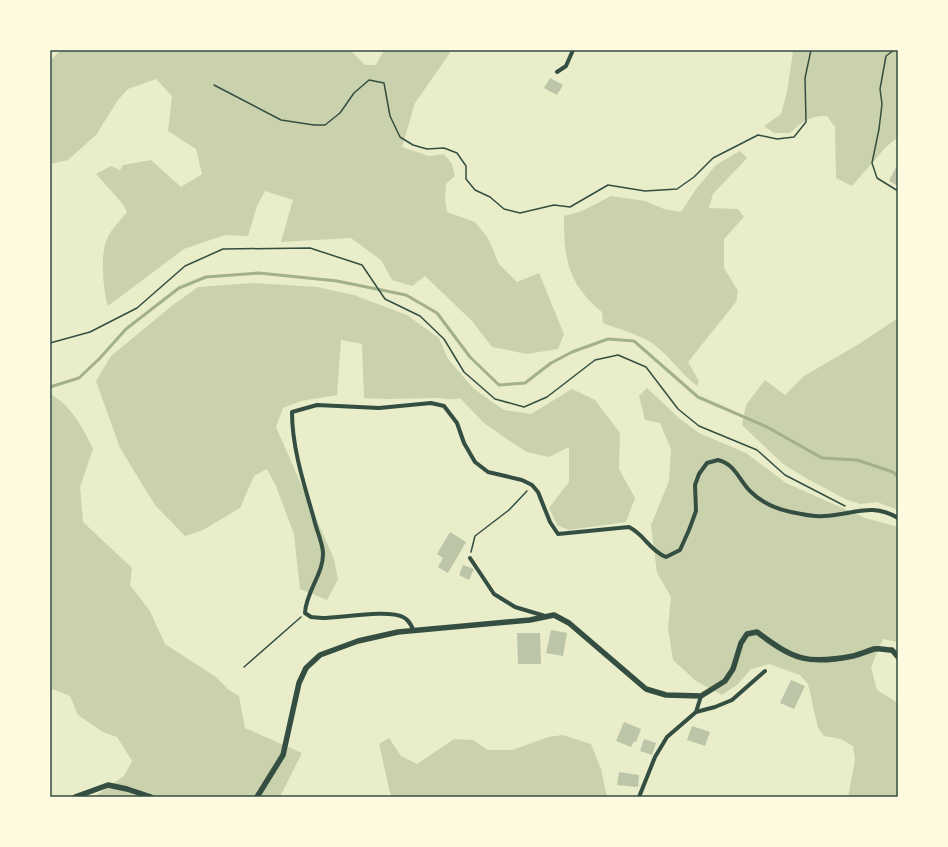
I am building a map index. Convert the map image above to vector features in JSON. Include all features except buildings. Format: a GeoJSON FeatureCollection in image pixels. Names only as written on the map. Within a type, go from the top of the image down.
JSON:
{"type":"FeatureCollection","features":[{"type":"Feature","properties":{"kind":"street"},"geometry":{"type":"LineString","coordinates":[[557,72],[566,66],[573,50]]}},
{"type":"Feature","properties":{"kind":"street"},"geometry":{"type":"LineString","coordinates":[[414,631],[410,622],[402,616],[388,613],[322,618],[311,617],[305,613],[305,603],[318,577],[323,552],[295,451],[292,432],[292,412],[317,405],[379,408],[431,403],[444,406],[458,423],[464,443],[475,462],[488,472],[522,480],[532,485],[538,492],[550,522],[558,534],[629,527],[639,532],[652,549],[666,557],[680,550],[689,530],[696,511],[695,485],[699,474],[707,463],[718,460],[733,468],[750,491],[764,503],[790,512],[823,517],[876,509],[888,512],[898,518]]}},
{"type":"Feature","properties":{"kind":"street"},"geometry":{"type":"LineString","coordinates":[[470,558],[494,594],[515,607],[547,617]]}},
{"type":"Feature","properties":{"kind":"street"},"geometry":{"type":"LineString","coordinates":[[257,797],[283,755],[299,683],[306,668],[320,655],[358,641],[398,632],[471,627],[554,615],[569,623],[646,689],[666,695],[701,696],[725,681],[733,669],[741,643],[747,634],[757,632],[792,656],[810,661],[832,660],[864,654],[875,649],[892,650],[898,657]]}},
{"type":"Feature","properties":{"kind":"street"},"geometry":{"type":"LineString","coordinates":[[640,797],[655,756],[667,737],[696,712],[715,707],[732,700],[765,671]]}},
{"type":"Feature","properties":{"kind":"street"},"geometry":{"type":"LineString","coordinates":[[696,712],[701,696]]}},
{"type":"Feature","properties":{"kind":"street"},"geometry":{"type":"LineString","coordinates":[[75,797],[108,785],[151,797]]}},
{"type":"Feature","properties":{"kind":"path"},"geometry":{"type":"LineString","coordinates":[[214,85],[281,120],[314,126],[325,125],[340,113],[354,93],[369,80],[384,83],[390,116],[400,137],[413,145],[427,149],[444,148],[457,153],[466,166],[466,179],[476,190],[490,197],[504,209],[520,212],[554,205],[570,207],[608,185],[645,191],[677,189],[694,178],[713,158],[758,135],[777,139],[794,137],[806,122],[805,78],[811,50]]}},
{"type":"Feature","properties":{"kind":"path"},"geometry":{"type":"LineString","coordinates":[[894,50],[886,56],[880,89],[882,104],[879,129],[872,163],[877,178],[898,191]]}},
{"type":"Feature","properties":{"kind":"path"},"geometry":{"type":"LineString","coordinates":[[50,343],[90,332],[137,308],[186,266],[223,250],[310,248],[362,265],[385,300],[420,316],[444,339],[464,372],[495,399],[524,407],[547,396],[595,360],[618,355],[646,366],[678,409],[699,426],[757,450],[785,476],[856,512]]}},
{"type":"Feature","properties":{"kind":"path"},"geometry":{"type":"LineString","coordinates":[[470,558],[475,536],[509,510],[532,485]]}},
{"type":"Feature","properties":{"kind":"path"},"geometry":{"type":"LineString","coordinates":[[244,667],[305,613]]}},
{"type":"Feature","properties":{"kind":"green space"},"geometry":{"type":"Polygon","coordinates":[[[61,50],[350,50],[365,65],[376,65],[384,50],[452,50],[415,103],[402,147],[429,156],[444,154],[452,164],[455,176],[446,184],[445,199],[447,212],[475,222],[488,238],[499,264],[517,282],[539,273],[564,334],[558,349],[527,354],[492,347],[472,321],[425,276],[412,286],[392,280],[381,260],[351,238],[281,242],[293,200],[265,191],[257,206],[248,236],[225,235],[184,249],[108,306],[103,272],[105,245],[111,232],[127,212],[122,203],[96,174],[111,166],[120,170],[123,165],[151,160],[181,187],[202,174],[196,149],[168,131],[172,96],[156,79],[128,89],[118,100],[96,135],[68,160],[50,164],[50,61],[61,50]]]}},
{"type":"Feature","properties":{"kind":"green space"},"geometry":{"type":"Polygon","coordinates":[[[788,50],[898,50],[898,137],[886,147],[852,186],[836,178],[835,127],[827,116],[811,118],[790,133],[774,133],[764,126],[781,114],[787,92],[793,52],[788,50]]]}},
{"type":"Feature","properties":{"kind":"green space"},"geometry":{"type":"Polygon","coordinates":[[[740,151],[747,158],[713,194],[709,208],[738,209],[744,217],[724,239],[724,268],[738,291],[736,302],[688,362],[699,381],[697,386],[652,343],[634,334],[603,323],[602,312],[581,291],[570,269],[565,245],[564,216],[582,211],[611,196],[645,201],[664,209],[681,212],[696,189],[716,165],[740,151]]]}},
{"type":"Feature","properties":{"kind":"green space"},"geometry":{"type":"Polygon","coordinates":[[[253,283],[317,287],[354,295],[407,315],[439,338],[448,359],[474,389],[504,410],[531,414],[572,389],[595,400],[620,433],[619,469],[635,498],[626,522],[569,530],[557,525],[549,508],[569,482],[569,447],[549,457],[527,452],[484,423],[460,398],[364,398],[362,344],[341,340],[337,395],[301,401],[283,408],[276,427],[334,559],[338,579],[327,600],[300,589],[294,534],[276,486],[267,469],[254,476],[240,508],[203,530],[185,536],[155,505],[120,448],[96,381],[111,356],[173,305],[198,287],[253,283]]]}},
{"type":"Feature","properties":{"kind":"green space"},"geometry":{"type":"Polygon","coordinates":[[[898,318],[898,510],[877,502],[860,504],[845,499],[806,478],[783,464],[742,425],[746,405],[765,380],[785,395],[804,376],[859,344],[898,318]]]}},
{"type":"Feature","properties":{"kind":"green space"},"geometry":{"type":"Polygon","coordinates":[[[647,388],[680,419],[699,433],[746,453],[786,483],[865,518],[898,527],[898,642],[883,639],[871,667],[877,690],[898,703],[898,797],[848,797],[855,760],[853,746],[841,739],[824,736],[818,728],[808,684],[800,675],[769,664],[751,669],[738,684],[722,695],[696,681],[673,660],[668,628],[671,597],[657,573],[651,525],[669,481],[671,449],[660,423],[645,420],[639,396],[647,388]]]}},
{"type":"Feature","properties":{"kind":"green space"},"geometry":{"type":"Polygon","coordinates":[[[50,394],[64,404],[76,418],[93,449],[80,487],[83,522],[132,568],[130,585],[150,611],[165,644],[216,677],[229,690],[239,696],[245,728],[302,753],[280,797],[94,797],[124,776],[132,761],[117,737],[103,732],[78,715],[70,696],[50,688],[50,394]]]}},
{"type":"Feature","properties":{"kind":"green space"},"geometry":{"type":"Polygon","coordinates":[[[563,735],[591,744],[601,769],[607,797],[391,797],[379,744],[389,738],[401,756],[417,764],[454,739],[473,740],[488,750],[512,750],[548,737],[563,735]]]}},
{"type":"Feature","properties":{"kind":"waterway"},"geometry":{"type":"LineString","coordinates":[[50,387],[79,378],[100,358],[126,329],[179,288],[206,277],[259,273],[337,281],[406,295],[437,313],[470,357],[499,385],[525,383],[551,363],[572,352],[608,339],[634,341],[698,397],[767,427],[822,458],[857,460],[893,472],[898,477]]}}]}
